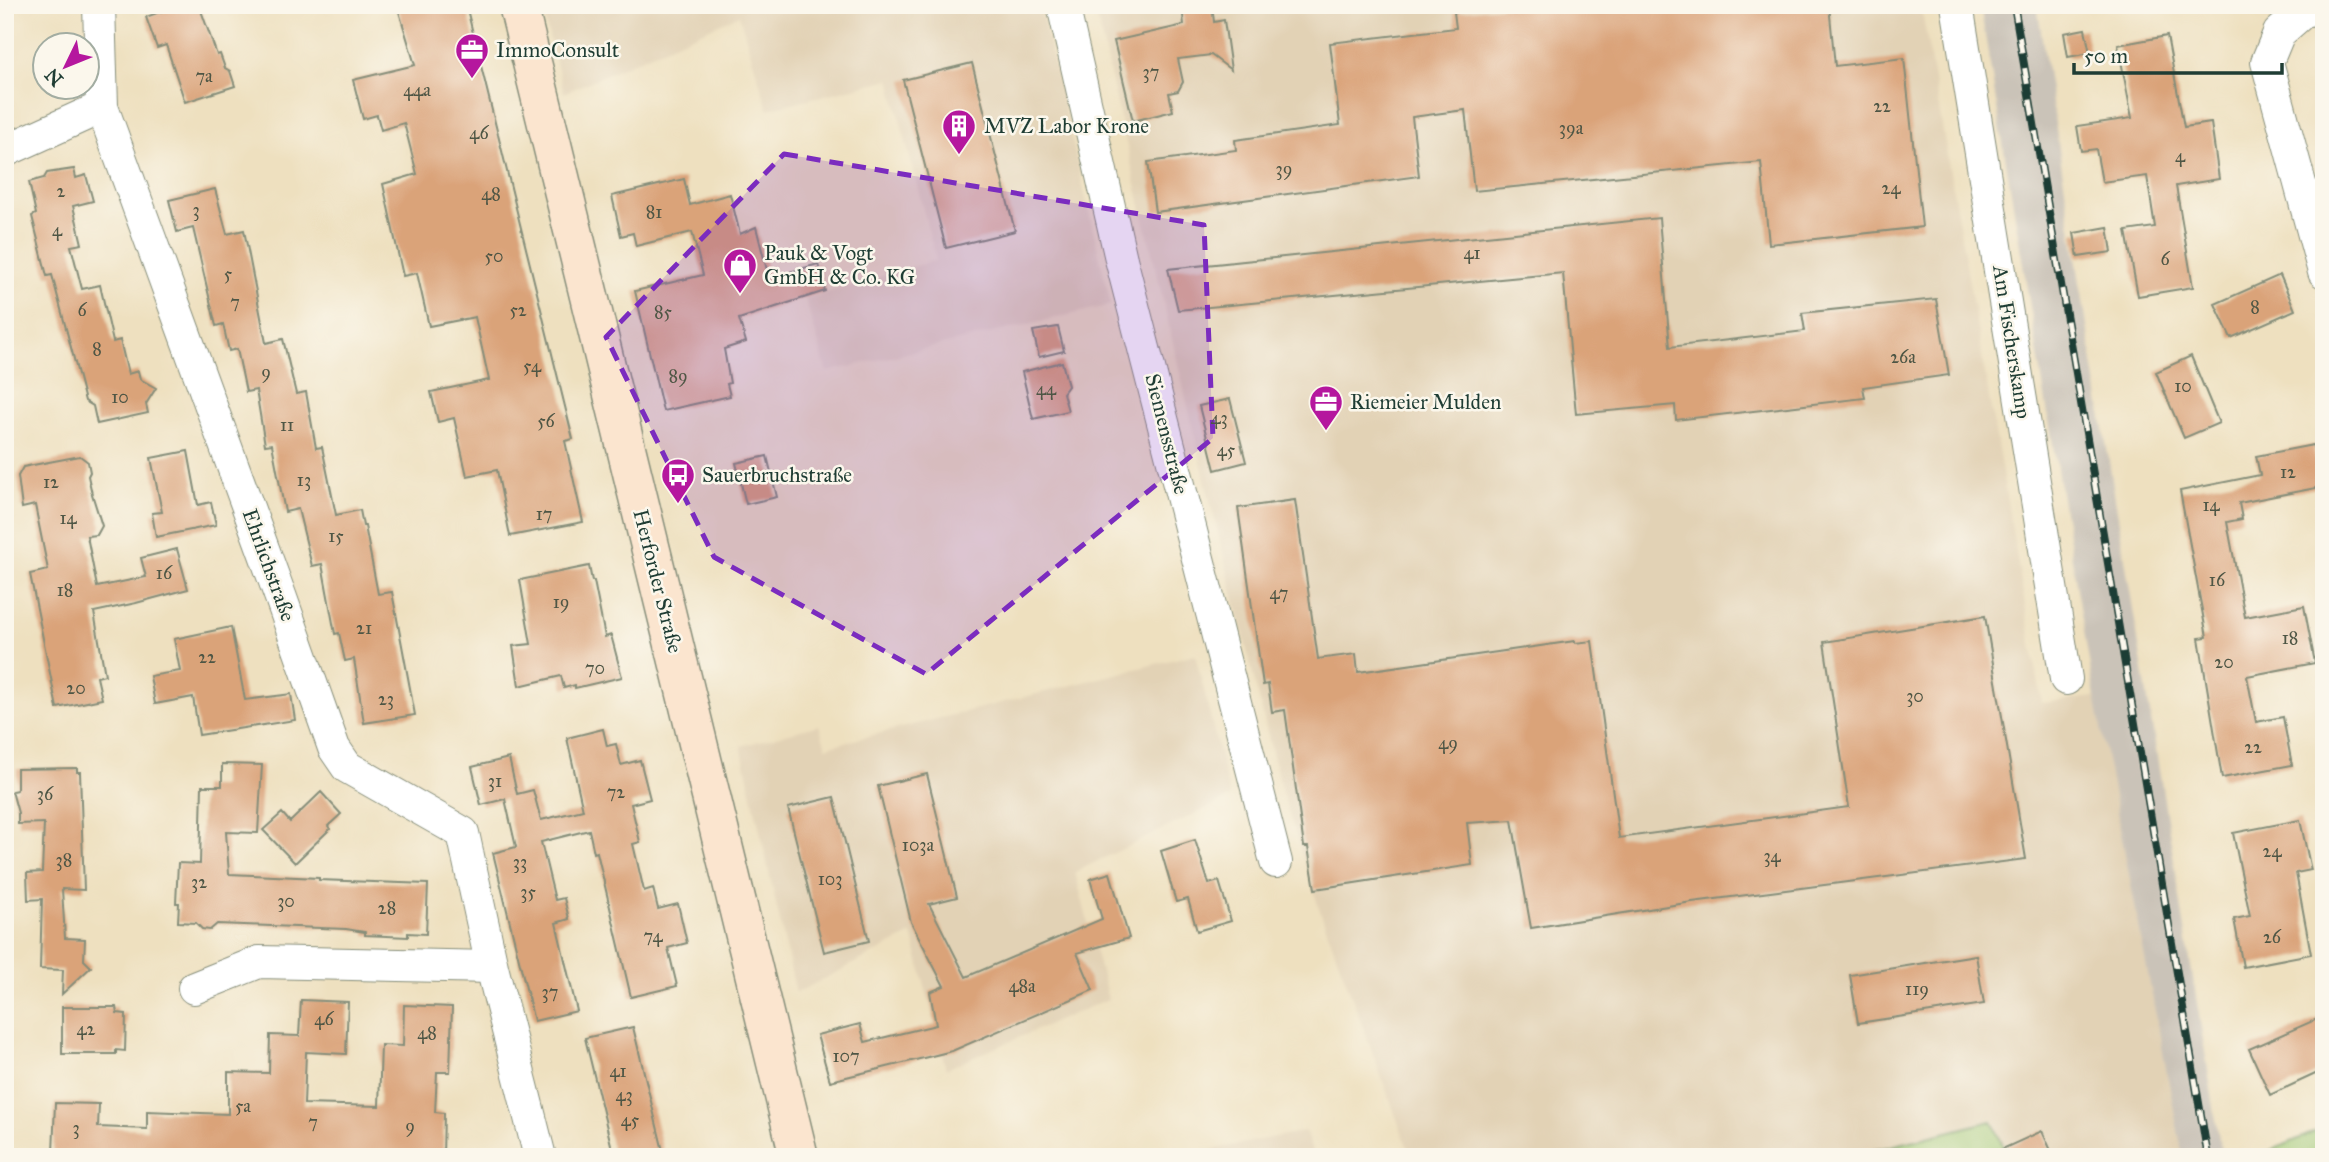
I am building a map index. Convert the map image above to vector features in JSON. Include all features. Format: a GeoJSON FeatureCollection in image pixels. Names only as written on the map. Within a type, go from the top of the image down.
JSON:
{"type":"FeatureCollection","features":[{"type":"Feature","properties":{"kind":"main road","name":"Herforder Straße"},"geometry":{"type":"LineString","coordinates":[[517,5],[799,1157]]}},
{"type":"Feature","properties":{"kind":"street","name":"Ehrlichstraße"},"geometry":{"type":"LineString","coordinates":[[99,5],[102,107],[334,748],[347,767],[463,834],[492,967],[540,1157]]}},
{"type":"Feature","properties":{"kind":"street","name":"Siemensstraße"},"geometry":{"type":"LineString","coordinates":[[1063,5],[1121,259],[1276,862]]}},
{"type":"Feature","properties":{"kind":"street","name":"Am Fischerskamp"},"geometry":{"type":"LineString","coordinates":[[1957,5],[2066,679]]}},
{"type":"Feature","properties":{"kind":"street"},"geometry":{"type":"LineString","coordinates":[[2311,5],[2278,33],[2267,62],[2324,272]]}},
{"type":"Feature","properties":{"kind":"street"},"geometry":{"type":"LineString","coordinates":[[5,151],[102,107]]}},
{"type":"Feature","properties":{"kind":"street"},"geometry":{"type":"LineString","coordinates":[[194,988],[259,962],[492,967]]}},
{"type":"Feature","properties":{"kind":"highlighted area"},"geometry":{"type":"Polygon","coordinates":[[[784,154],[1204,225],[1213,438],[926,674],[714,557],[606,337],[784,154]]]}},
{"type":"Feature","properties":{"kind":"shaded area"},"geometry":{"type":"Polygon","coordinates":[[[541,5],[1040,5],[1111,305],[827,372],[805,299],[936,260],[890,79],[768,109],[739,15],[564,93],[541,5]]]}},
{"type":"Feature","properties":{"kind":"shaded area"},"geometry":{"type":"Polygon","coordinates":[[[1094,5],[1921,5],[2042,703],[2095,697],[2183,1157],[2008,1157],[1992,1121],[1847,1157],[1411,1157],[1319,908],[1282,792],[1206,484],[1094,5]]]}},
{"type":"Feature","properties":{"kind":"shaded area"},"geometry":{"type":"Polygon","coordinates":[[[1980,5],[2037,5],[2222,1157],[2183,1157],[2095,697],[1980,5]]]}},
{"type":"Feature","properties":{"kind":"shaded area"},"geometry":{"type":"Polygon","coordinates":[[[1195,654],[1230,797],[1075,872],[1108,999],[946,1069],[912,934],[796,993],[741,746],[819,725],[826,747],[1195,654]]]}},
{"type":"Feature","properties":{"kind":"shaded area"},"geometry":{"type":"Polygon","coordinates":[[[1305,1131],[1314,1157],[1177,1157],[1305,1131]]]}},
{"type":"Feature","properties":{"kind":"green space"},"geometry":{"type":"Polygon","coordinates":[[[1992,1121],[2008,1157],[1847,1157],[1992,1121]]]}},
{"type":"Feature","properties":{"kind":"green space"},"geometry":{"type":"Polygon","coordinates":[[[2324,1128],[2324,1157],[2256,1157],[2324,1128]]]}},
{"type":"Feature","properties":{"kind":"building"},"geometry":{"type":"Polygon","coordinates":[[[178,5],[199,5],[217,55],[220,54],[225,68],[230,71],[235,86],[185,102],[166,45],[157,48],[146,17],[178,5]]]}},
{"type":"Feature","properties":{"kind":"building"},"geometry":{"type":"Polygon","coordinates":[[[397,5],[466,5],[573,439],[565,441],[583,522],[510,536],[497,470],[467,476],[454,418],[438,422],[431,392],[489,380],[475,317],[429,326],[417,273],[403,276],[383,184],[417,174],[404,123],[381,130],[377,115],[363,119],[353,80],[415,65],[397,5]]]}},
{"type":"Feature","properties":{"kind":"building"},"geometry":{"type":"Polygon","coordinates":[[[1182,5],[1212,5],[1214,22],[1224,20],[1231,70],[1211,55],[1178,59],[1183,82],[1178,91],[1169,93],[1173,111],[1133,121],[1114,41],[1184,25],[1182,5]]]}},
{"type":"Feature","properties":{"kind":"building"},"geometry":{"type":"Polygon","coordinates":[[[1518,5],[1829,5],[1835,66],[1904,58],[1922,227],[1769,244],[1761,162],[1474,191],[1465,110],[1412,117],[1419,176],[1155,212],[1148,162],[1236,150],[1235,140],[1340,125],[1330,43],[1456,28],[1454,12],[1518,5]]]}},
{"type":"Feature","properties":{"kind":"building"},"geometry":{"type":"Polygon","coordinates":[[[2085,29],[2090,53],[2068,57],[2064,33],[2085,29]]]}},
{"type":"Feature","properties":{"kind":"building"},"geometry":{"type":"Polygon","coordinates":[[[2167,36],[2184,127],[2211,123],[2219,179],[2176,186],[2193,287],[2138,296],[2126,231],[2155,227],[2147,176],[2102,182],[2096,149],[2081,151],[2077,126],[2132,118],[2118,45],[2167,36]]]}},
{"type":"Feature","properties":{"kind":"building","name":"MVZ Labor Krone"},"geometry":{"type":"Polygon","coordinates":[[[972,63],[1015,231],[946,248],[903,80],[972,63]]]}},
{"type":"Feature","properties":{"kind":"building"},"geometry":{"type":"Polygon","coordinates":[[[74,169],[76,178],[86,175],[93,201],[73,206],[82,244],[71,246],[82,289],[100,285],[113,342],[120,340],[128,374],[138,371],[140,379],[156,388],[146,404],[148,413],[97,424],[93,406],[85,401],[52,275],[47,276],[32,216],[36,214],[29,182],[44,178],[47,173],[74,169]]]}},
{"type":"Feature","properties":{"kind":"building"},"geometry":{"type":"Polygon","coordinates":[[[684,179],[690,205],[730,194],[740,234],[756,227],[769,278],[818,264],[825,291],[739,319],[746,342],[724,349],[730,396],[663,411],[635,291],[703,275],[692,232],[636,246],[633,233],[621,236],[612,196],[684,179]]]}},
{"type":"Feature","properties":{"kind":"building"},"geometry":{"type":"Polygon","coordinates":[[[215,189],[227,234],[244,230],[266,343],[283,339],[296,394],[306,392],[316,448],[322,447],[336,515],[360,510],[378,594],[392,592],[415,715],[364,723],[354,659],[345,661],[339,633],[335,634],[322,564],[312,566],[298,509],[285,512],[272,444],[265,445],[256,390],[246,392],[237,349],[229,351],[223,324],[216,326],[193,228],[177,232],[169,200],[215,189]]]}},
{"type":"Feature","properties":{"kind":"building"},"geometry":{"type":"Polygon","coordinates":[[[1659,218],[1670,347],[1805,331],[1802,313],[1936,299],[1949,375],[1863,387],[1865,398],[1676,420],[1675,405],[1576,414],[1563,273],[1178,310],[1168,269],[1659,218]]]}},
{"type":"Feature","properties":{"kind":"building"},"geometry":{"type":"Polygon","coordinates":[[[2108,227],[2112,252],[2078,257],[2074,233],[2108,227]]]}},
{"type":"Feature","properties":{"kind":"building"},"geometry":{"type":"Polygon","coordinates":[[[2280,275],[2295,310],[2231,338],[2215,304],[2280,275]]]}},
{"type":"Feature","properties":{"kind":"building"},"geometry":{"type":"Polygon","coordinates":[[[1058,327],[1064,351],[1039,357],[1033,331],[1058,327]]]}},
{"type":"Feature","properties":{"kind":"building"},"geometry":{"type":"Polygon","coordinates":[[[2191,356],[2219,423],[2184,438],[2156,372],[2191,356]]]}},
{"type":"Feature","properties":{"kind":"building"},"geometry":{"type":"Polygon","coordinates":[[[1062,362],[1068,386],[1063,393],[1068,411],[1033,419],[1022,372],[1062,362]]]}},
{"type":"Feature","properties":{"kind":"building"},"geometry":{"type":"Polygon","coordinates":[[[1230,399],[1246,462],[1215,470],[1199,406],[1230,399]]]}},
{"type":"Feature","properties":{"kind":"building"},"geometry":{"type":"Polygon","coordinates":[[[2313,445],[2321,487],[2239,503],[2242,519],[2227,522],[2245,617],[2304,606],[2315,663],[2247,676],[2256,722],[2283,717],[2292,765],[2222,778],[2199,638],[2207,637],[2180,491],[2260,475],[2256,456],[2313,445]]]}},
{"type":"Feature","properties":{"kind":"building"},"geometry":{"type":"Polygon","coordinates":[[[188,451],[198,505],[211,502],[216,525],[156,537],[152,513],[162,512],[151,458],[188,451]]]}},
{"type":"Feature","properties":{"kind":"building"},"geometry":{"type":"Polygon","coordinates":[[[80,456],[88,462],[88,476],[102,526],[97,535],[87,536],[97,587],[146,577],[141,558],[177,549],[188,589],[94,612],[105,675],[97,677],[102,699],[57,708],[30,574],[48,570],[35,505],[22,508],[18,476],[23,467],[80,456]]]}},
{"type":"Feature","properties":{"kind":"building"},"geometry":{"type":"Polygon","coordinates":[[[767,456],[777,497],[746,504],[736,463],[767,456]]]}},
{"type":"Feature","properties":{"kind":"building"},"geometry":{"type":"Polygon","coordinates":[[[1295,500],[1318,659],[1356,654],[1358,672],[1575,641],[1592,641],[1619,838],[1849,807],[1824,642],[1985,616],[2026,859],[1692,902],[1531,928],[1512,820],[1467,823],[1472,865],[1315,889],[1308,847],[1304,847],[1285,710],[1272,712],[1268,684],[1263,685],[1238,508],[1295,500]]]}},
{"type":"Feature","properties":{"kind":"building"},"geometry":{"type":"Polygon","coordinates":[[[589,566],[605,637],[611,635],[622,677],[575,688],[575,685],[564,688],[561,676],[519,686],[513,646],[531,644],[520,580],[589,566]]]}},
{"type":"Feature","properties":{"kind":"building"},"geometry":{"type":"Polygon","coordinates":[[[231,627],[245,700],[291,694],[295,720],[199,735],[193,697],[155,704],[150,676],[180,671],[174,639],[231,627]]]}},
{"type":"Feature","properties":{"kind":"building"},"geometry":{"type":"Polygon","coordinates":[[[603,729],[607,746],[616,744],[621,765],[640,760],[650,799],[631,804],[640,842],[633,844],[644,891],[653,888],[658,909],[678,904],[687,943],[668,948],[677,986],[631,997],[597,852],[594,853],[589,830],[541,842],[555,900],[564,898],[569,919],[556,923],[577,1011],[534,1021],[493,853],[516,847],[505,799],[481,805],[472,767],[509,758],[517,794],[533,790],[541,820],[583,810],[567,738],[603,729]]]}},
{"type":"Feature","properties":{"kind":"building"},"geometry":{"type":"Polygon","coordinates":[[[222,764],[262,765],[258,833],[226,832],[229,874],[428,884],[426,934],[408,933],[408,937],[365,935],[365,932],[346,929],[217,924],[210,930],[202,929],[196,923],[178,922],[178,863],[200,864],[202,786],[222,786],[222,764]]]}},
{"type":"Feature","properties":{"kind":"building"},"geometry":{"type":"Polygon","coordinates":[[[77,768],[77,772],[80,772],[84,890],[62,889],[65,938],[85,939],[84,960],[91,967],[62,994],[63,970],[40,969],[42,899],[28,900],[27,873],[42,872],[44,823],[18,824],[12,791],[17,790],[17,769],[77,768]]]}},
{"type":"Feature","properties":{"kind":"building"},"geometry":{"type":"Polygon","coordinates":[[[927,774],[957,897],[929,904],[966,977],[1102,919],[1090,879],[1110,873],[1129,938],[1077,953],[1093,990],[952,1051],[830,1081],[817,1035],[860,1024],[865,1042],[936,1025],[930,992],[944,986],[911,922],[878,786],[927,774]]]}},
{"type":"Feature","properties":{"kind":"building"},"geometry":{"type":"Polygon","coordinates":[[[321,792],[341,814],[328,826],[330,829],[295,863],[263,830],[282,813],[290,822],[321,792]]]}},
{"type":"Feature","properties":{"kind":"building"},"geometry":{"type":"Polygon","coordinates":[[[834,797],[869,941],[824,952],[788,808],[834,797]]]}},
{"type":"Feature","properties":{"kind":"building"},"geometry":{"type":"Polygon","coordinates":[[[2300,820],[2311,870],[2296,873],[2311,954],[2243,967],[2234,919],[2250,916],[2233,833],[2300,820]]]}},
{"type":"Feature","properties":{"kind":"building"},"geometry":{"type":"Polygon","coordinates":[[[1195,840],[1209,884],[1219,881],[1231,921],[1197,931],[1188,899],[1176,902],[1161,851],[1195,840]]]}},
{"type":"Feature","properties":{"kind":"building"},"geometry":{"type":"Polygon","coordinates":[[[1976,955],[1984,1004],[1858,1023],[1850,975],[1976,955]]]}},
{"type":"Feature","properties":{"kind":"building"},"geometry":{"type":"Polygon","coordinates":[[[301,1000],[348,1002],[346,1054],[306,1052],[304,1104],[379,1106],[381,1045],[403,1046],[404,1005],[452,1007],[450,1072],[437,1072],[435,1112],[444,1113],[443,1157],[200,1157],[53,1153],[55,1103],[99,1104],[98,1127],[147,1129],[147,1111],[228,1114],[228,1072],[269,1073],[270,1035],[299,1036],[301,1000]]]}},
{"type":"Feature","properties":{"kind":"building"},"geometry":{"type":"Polygon","coordinates":[[[62,1007],[116,1007],[117,1013],[126,1014],[125,1051],[116,1050],[116,1054],[62,1054],[62,1007]]]}},
{"type":"Feature","properties":{"kind":"building"},"geometry":{"type":"Polygon","coordinates":[[[2324,1016],[2324,1070],[2270,1095],[2249,1049],[2324,1016]]]}},
{"type":"Feature","properties":{"kind":"building"},"geometry":{"type":"Polygon","coordinates":[[[633,1027],[663,1151],[638,1157],[614,1157],[585,1038],[633,1027]]]}},
{"type":"Feature","properties":{"kind":"building"},"geometry":{"type":"Polygon","coordinates":[[[2042,1131],[2054,1157],[1985,1157],[2042,1131]]]}},
{"type":"Feature","properties":{"kind":"railway"},"geometry":{"type":"LineString","coordinates":[[2014,5],[2208,1157]]}},
{"type":"Feature","properties":{"kind":"place","name":"ImmoConsult"},"geometry":{"type":"Point","coordinates":[472,80]}},
{"type":"Feature","properties":{"kind":"place","name":"MVZ Labor Krone"},"geometry":{"type":"Point","coordinates":[959,156]}},
{"type":"Feature","properties":{"kind":"place","name":"Pauk & Vogt GmbH & Co. KG"},"geometry":{"type":"Point","coordinates":[740,295]}},
{"type":"Feature","properties":{"kind":"place","name":"Riemeier Mulden"},"geometry":{"type":"Point","coordinates":[1326,432]}},
{"type":"Feature","properties":{"kind":"place","name":"Sauerbruchstraße"},"geometry":{"type":"Point","coordinates":[678,505]}}]}
